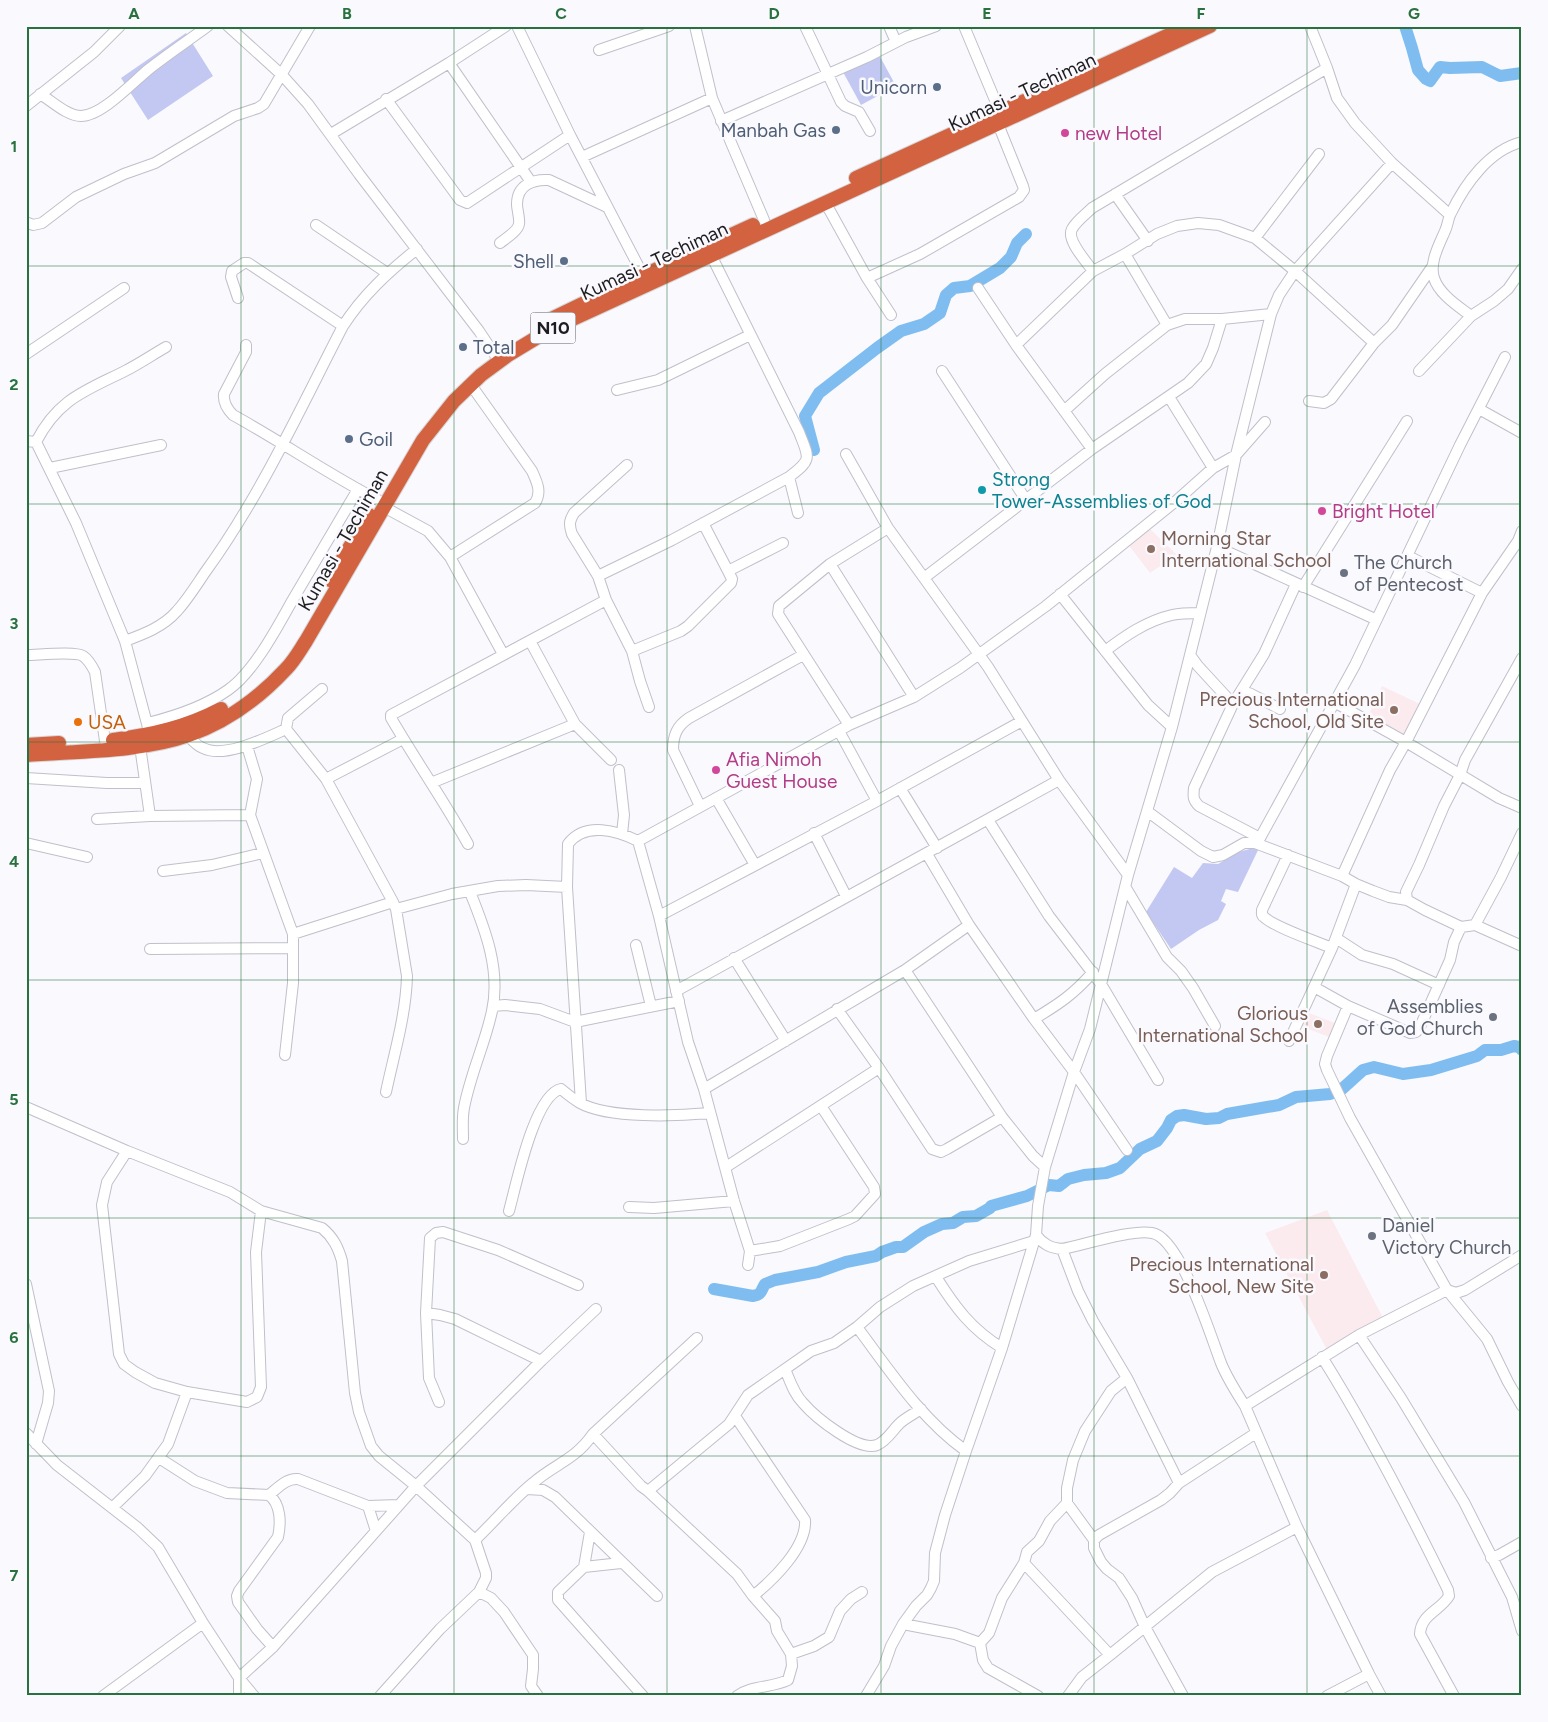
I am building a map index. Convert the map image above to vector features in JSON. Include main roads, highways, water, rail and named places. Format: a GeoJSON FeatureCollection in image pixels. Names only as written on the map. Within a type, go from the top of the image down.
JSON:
{"type":"FeatureCollection","features":[{"type":"Feature","properties":{"kind":"highway","name":"N10"},"geometry":{"type":"LineString","coordinates":[[26,745],[105,741],[149,729],[185,726],[234,701],[270,672],[293,645],[381,503],[431,414],[453,390],[496,357],[553,318],[764,220],[999,118],[1187,26]]}},
{"type":"Feature","properties":{"kind":"highway","name":"Kumasi - Techiman"},"geometry":{"type":"LineString","coordinates":[[26,755],[140,746],[188,736],[240,709],[260,693],[287,668],[306,641],[381,503],[423,440],[454,401],[496,357],[551,329],[826,202],[999,118],[1210,26]]}},
{"type":"Feature","properties":{"kind":"waterway"},"geometry":{"type":"LineString","coordinates":[[1405,26],[1418,70],[1430,81],[1440,67],[1482,67],[1500,76],[1522,73]]}},
{"type":"Feature","properties":{"kind":"waterway"},"geometry":{"type":"LineString","coordinates":[[814,450],[805,416],[819,393],[901,331],[924,324],[940,313],[946,295],[954,288],[970,286],[1000,268],[1011,257],[1017,243],[1026,234]]}},
{"type":"Feature","properties":{"kind":"waterway"},"geometry":{"type":"LineString","coordinates":[[714,1289],[753,1296],[758,1295],[765,1284],[775,1280],[818,1272],[846,1262],[876,1256],[896,1247],[903,1247],[924,1232],[942,1224],[953,1223],[963,1217],[976,1216],[991,1206],[1027,1196],[1049,1185],[1059,1186],[1068,1179],[1106,1173],[1120,1168],[1140,1149],[1157,1141],[1171,1120],[1177,1116],[1184,1115],[1206,1119],[1219,1118],[1227,1114],[1279,1105],[1296,1097],[1330,1094],[1342,1089],[1363,1070],[1374,1067],[1403,1074],[1431,1070],[1477,1056],[1485,1050],[1501,1050],[1514,1046],[1522,1050]]}},
{"type":"Feature","properties":{"kind":"place","name":"Unicorn"},"geometry":{"type":"Point","coordinates":[937,87]}},
{"type":"Feature","properties":{"kind":"place","name":"Manbah Gas"},"geometry":{"type":"Point","coordinates":[836,130]}},
{"type":"Feature","properties":{"kind":"place","name":"new Hotel"},"geometry":{"type":"Point","coordinates":[1065,133]}},
{"type":"Feature","properties":{"kind":"place","name":"Shell"},"geometry":{"type":"Point","coordinates":[564,261]}},
{"type":"Feature","properties":{"kind":"place","name":"Total"},"geometry":{"type":"Point","coordinates":[463,347]}},
{"type":"Feature","properties":{"kind":"place","name":"Goil"},"geometry":{"type":"Point","coordinates":[349,439]}},
{"type":"Feature","properties":{"kind":"place","name":"Strong Tower-Assemblies of God"},"geometry":{"type":"Point","coordinates":[982,490]}},
{"type":"Feature","properties":{"kind":"place","name":"Bright Hotel"},"geometry":{"type":"Point","coordinates":[1322,511]}},
{"type":"Feature","properties":{"kind":"place","name":"Morning Star International School"},"geometry":{"type":"Point","coordinates":[1151,549]}},
{"type":"Feature","properties":{"kind":"place","name":"The Church of Pentecost"},"geometry":{"type":"Point","coordinates":[1344,573]}},
{"type":"Feature","properties":{"kind":"place","name":"Precious International School, Old Site"},"geometry":{"type":"Point","coordinates":[1394,710]}},
{"type":"Feature","properties":{"kind":"place","name":"USA"},"geometry":{"type":"Point","coordinates":[78,722]}},
{"type":"Feature","properties":{"kind":"place","name":"Afia Nimoh Guest House"},"geometry":{"type":"Point","coordinates":[716,770]}},
{"type":"Feature","properties":{"kind":"place","name":"Assemblies of God Church"},"geometry":{"type":"Point","coordinates":[1493,1017]}},
{"type":"Feature","properties":{"kind":"place","name":"Glorious International School"},"geometry":{"type":"Point","coordinates":[1318,1024]}},
{"type":"Feature","properties":{"kind":"place","name":"Daniel Victory Church"},"geometry":{"type":"Point","coordinates":[1372,1236]}},
{"type":"Feature","properties":{"kind":"place","name":"Precious International School, New Site"},"geometry":{"type":"Point","coordinates":[1324,1275]}}]}
